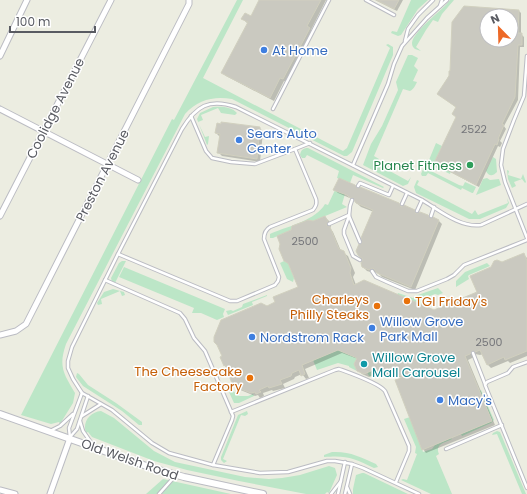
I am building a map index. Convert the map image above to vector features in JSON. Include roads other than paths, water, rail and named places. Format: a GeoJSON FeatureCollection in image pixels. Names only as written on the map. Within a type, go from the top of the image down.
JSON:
{"type":"FeatureCollection","features":[{"type":"Feature","properties":{"kind":"street"},"geometry":{"type":"LineString","coordinates":[[0,56],[27,0]]}},
{"type":"Feature","properties":{"kind":"street","name":"Coolidge Avenue"},"geometry":{"type":"LineString","coordinates":[[0,216],[111,0]]}},
{"type":"Feature","properties":{"kind":"street","name":"Preston Avenue"},"geometry":{"type":"LineString","coordinates":[[0,335],[16,332],[26,324],[189,4],[189,0]]}},
{"type":"Feature","properties":{"kind":"street"},"geometry":{"type":"LineString","coordinates":[[0,109],[138,180]]}},
{"type":"Feature","properties":{"kind":"street","name":"Old Welsh Road"},"geometry":{"type":"LineString","coordinates":[[0,414],[94,446],[152,468],[264,494]]}},
{"type":"Feature","properties":{"kind":"street"},"geometry":{"type":"LineString","coordinates":[[50,494],[70,438]]}},
{"type":"Feature","properties":{"kind":"street"},"geometry":{"type":"LineString","coordinates":[[0,490],[15,494]]}},
{"type":"Feature","properties":{"kind":"lane"},"geometry":{"type":"LineString","coordinates":[[273,109],[329,0]]}},
{"type":"Feature","properties":{"kind":"lane"},"geometry":{"type":"LineString","coordinates":[[366,0],[394,15]]}},
{"type":"Feature","properties":{"kind":"lane"},"geometry":{"type":"LineString","coordinates":[[353,165],[388,84],[394,64],[405,41],[408,29],[418,15],[433,0]]}},
{"type":"Feature","properties":{"kind":"lane"},"geometry":{"type":"LineString","coordinates":[[439,8],[442,0]]}},
{"type":"Feature","properties":{"kind":"lane"},"geometry":{"type":"LineString","coordinates":[[405,41],[426,18],[447,0]]}},
{"type":"Feature","properties":{"kind":"lane"},"geometry":{"type":"LineString","coordinates":[[372,271],[376,277],[387,282],[408,291],[417,291],[447,279],[454,275],[464,265],[527,239],[505,182],[501,164],[503,149],[524,96],[527,56]]}},
{"type":"Feature","properties":{"kind":"lane"},"geometry":{"type":"LineString","coordinates":[[419,494],[396,482],[344,462],[327,460],[296,470],[270,474],[213,465],[178,456],[161,449],[121,417],[82,393],[70,374],[68,361],[72,347],[173,146],[190,116],[201,108],[218,103],[236,107],[422,200],[449,217],[474,226],[481,225],[527,204]]}},
{"type":"Feature","properties":{"kind":"lane"},"geometry":{"type":"LineString","coordinates":[[190,116],[206,151],[212,158],[231,162],[256,164],[310,143]]}},
{"type":"Feature","properties":{"kind":"lane"},"geometry":{"type":"LineString","coordinates":[[118,254],[230,301],[237,301],[275,285],[279,277],[264,239],[265,232],[270,227],[313,210],[317,203],[295,149]]}},
{"type":"Feature","properties":{"kind":"lane"},"geometry":{"type":"LineString","coordinates":[[358,186],[360,183],[389,195]]}},
{"type":"Feature","properties":{"kind":"lane"},"geometry":{"type":"LineString","coordinates":[[387,198],[393,186]]}},
{"type":"Feature","properties":{"kind":"lane"},"geometry":{"type":"LineString","coordinates":[[402,204],[407,193]]}},
{"type":"Feature","properties":{"kind":"lane"},"geometry":{"type":"LineString","coordinates":[[352,200],[344,234],[353,256],[360,260]]}},
{"type":"Feature","properties":{"kind":"lane"},"geometry":{"type":"LineString","coordinates":[[417,211],[422,200]]}},
{"type":"Feature","properties":{"kind":"lane"},"geometry":{"type":"LineString","coordinates":[[431,216],[434,207]]}},
{"type":"Feature","properties":{"kind":"lane"},"geometry":{"type":"LineString","coordinates":[[329,224],[349,215]]}},
{"type":"Feature","properties":{"kind":"lane"},"geometry":{"type":"LineString","coordinates":[[349,215],[360,242]]}},
{"type":"Feature","properties":{"kind":"lane"},"geometry":{"type":"LineString","coordinates":[[105,280],[180,313],[185,319],[194,338],[205,351],[231,412],[232,420],[213,465]]}},
{"type":"Feature","properties":{"kind":"lane"},"geometry":{"type":"LineString","coordinates":[[473,352],[527,488]]}},
{"type":"Feature","properties":{"kind":"lane"},"geometry":{"type":"LineString","coordinates":[[485,384],[490,380],[508,373],[513,367],[527,362]]}},
{"type":"Feature","properties":{"kind":"lane"},"geometry":{"type":"LineString","coordinates":[[231,412],[334,370],[339,369],[368,381],[383,388],[385,391],[409,446],[409,451],[396,482]]}},
{"type":"Feature","properties":{"kind":"lane"},"geometry":{"type":"LineString","coordinates":[[70,438],[69,428],[82,393]]}},
{"type":"Feature","properties":{"kind":"lane"},"geometry":{"type":"LineString","coordinates":[[70,438],[77,429],[88,396]]}},
{"type":"Feature","properties":{"kind":"lane"},"geometry":{"type":"LineString","coordinates":[[81,418],[101,404]]}},
{"type":"Feature","properties":{"kind":"lane"},"geometry":{"type":"LineString","coordinates":[[50,431],[60,426],[74,414]]}},
{"type":"Feature","properties":{"kind":"lane"},"geometry":{"type":"LineString","coordinates":[[81,418],[83,431],[87,439],[94,446]]}},
{"type":"Feature","properties":{"kind":"lane"},"geometry":{"type":"LineString","coordinates":[[446,449],[502,426]]}},
{"type":"Feature","properties":{"kind":"lane"},"geometry":{"type":"LineString","coordinates":[[338,494],[344,462]]}},
{"type":"Feature","properties":{"kind":"lane"},"geometry":{"type":"LineString","coordinates":[[346,494],[352,464]]}},
{"type":"Feature","properties":{"kind":"lane"},"geometry":{"type":"LineString","coordinates":[[159,494],[177,475]]}},
{"type":"Feature","properties":{"kind":"lane"},"geometry":{"type":"LineString","coordinates":[[331,494],[341,481]]}},
{"type":"Feature","properties":{"kind":"lane"},"geometry":{"type":"LineString","coordinates":[[347,487],[350,494]]}},
{"type":"Feature","properties":{"kind":"place","name":"At Home"},"geometry":{"type":"Point","coordinates":[264,50]}},
{"type":"Feature","properties":{"kind":"place","name":"Sears Auto Center"},"geometry":{"type":"Point","coordinates":[239,140]}},
{"type":"Feature","properties":{"kind":"place","name":"Planet Fitness"},"geometry":{"type":"Point","coordinates":[470,165]}},
{"type":"Feature","properties":{"kind":"place","name":"TGI Friday's"},"geometry":{"type":"Point","coordinates":[407,301]}},
{"type":"Feature","properties":{"kind":"place","name":"Charleys Philly Steaks"},"geometry":{"type":"Point","coordinates":[377,306]}},
{"type":"Feature","properties":{"kind":"place","name":"Willow Grove Park Mall"},"geometry":{"type":"Point","coordinates":[372,328]}},
{"type":"Feature","properties":{"kind":"place","name":"Nordstrom Rack"},"geometry":{"type":"Point","coordinates":[252,337]}},
{"type":"Feature","properties":{"kind":"place","name":"Willow Grove Mall Carousel"},"geometry":{"type":"Point","coordinates":[364,364]}},
{"type":"Feature","properties":{"kind":"place","name":"The Cheesecake Factory"},"geometry":{"type":"Point","coordinates":[250,378]}},
{"type":"Feature","properties":{"kind":"place","name":"Macy's"},"geometry":{"type":"Point","coordinates":[440,400]}}]}
